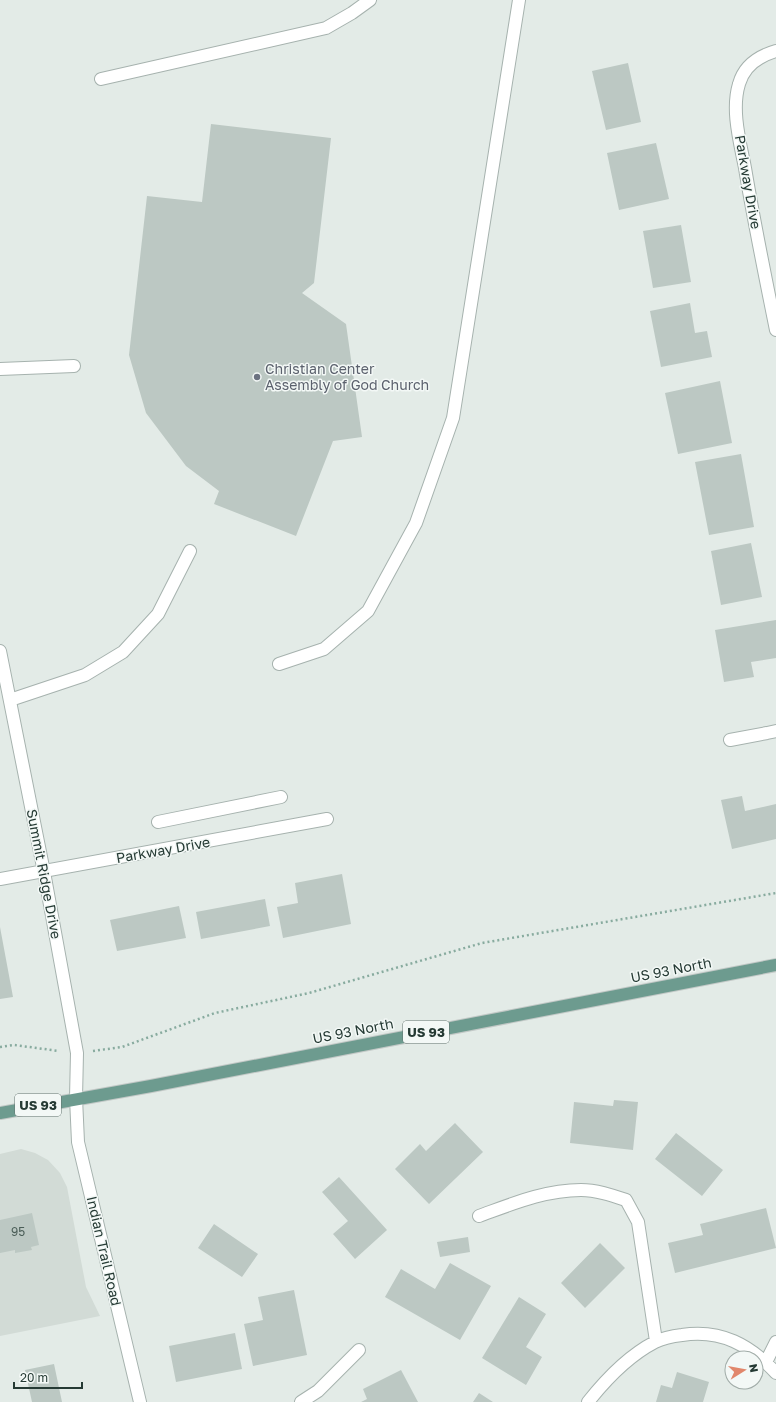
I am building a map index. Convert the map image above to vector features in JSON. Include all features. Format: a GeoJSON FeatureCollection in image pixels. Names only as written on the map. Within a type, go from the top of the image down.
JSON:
{"type":"FeatureCollection","features":[{"type":"Feature","properties":{"kind":"main road","name":"US 93 North"},"geometry":{"type":"LineString","coordinates":[[76,1098],[151,1086],[776,965]]}},
{"type":"Feature","properties":{"kind":"main road","name":"US 93"},"geometry":{"type":"LineString","coordinates":[[0,1113],[76,1098]]}},
{"type":"Feature","properties":{"kind":"street"},"geometry":{"type":"LineString","coordinates":[[101,79],[326,28],[352,13],[370,0]]}},
{"type":"Feature","properties":{"kind":"street"},"geometry":{"type":"LineString","coordinates":[[279,664],[324,649],[368,611],[416,523],[453,418],[519,0]]}},
{"type":"Feature","properties":{"kind":"street","name":"Parkway Drive"},"geometry":{"type":"LineString","coordinates":[[776,51],[768,53],[753,61],[743,73],[736,102],[737,122],[776,330]]}},
{"type":"Feature","properties":{"kind":"street"},"geometry":{"type":"LineString","coordinates":[[0,369],[74,366]]}},
{"type":"Feature","properties":{"kind":"street"},"geometry":{"type":"LineString","coordinates":[[10,700],[85,675],[123,652],[158,614],[190,551]]}},
{"type":"Feature","properties":{"kind":"street","name":"Summit Ridge Drive"},"geometry":{"type":"LineString","coordinates":[[0,651],[78,1053],[76,1098]]}},
{"type":"Feature","properties":{"kind":"street"},"geometry":{"type":"LineString","coordinates":[[730,740],[776,731]]}},
{"type":"Feature","properties":{"kind":"street"},"geometry":{"type":"LineString","coordinates":[[158,822],[281,797]]}},
{"type":"Feature","properties":{"kind":"street","name":"Parkway Drive"},"geometry":{"type":"LineString","coordinates":[[0,879],[327,820]]}},
{"type":"Feature","properties":{"kind":"street","name":"Indian Trail Road"},"geometry":{"type":"LineString","coordinates":[[76,1098],[78,1142],[140,1402]]}},
{"type":"Feature","properties":{"kind":"street"},"geometry":{"type":"LineString","coordinates":[[479,1216],[542,1194],[581,1190],[600,1192],[626,1200],[638,1222],[656,1341]]}},
{"type":"Feature","properties":{"kind":"street"},"geometry":{"type":"LineString","coordinates":[[588,1402],[615,1371],[634,1355],[656,1341],[673,1336],[694,1333],[714,1334],[732,1340],[751,1350],[766,1362],[776,1373]]}},
{"type":"Feature","properties":{"kind":"street"},"geometry":{"type":"LineString","coordinates":[[766,1362],[776,1342]]}},
{"type":"Feature","properties":{"kind":"street"},"geometry":{"type":"LineString","coordinates":[[301,1402],[318,1391],[359,1350]]}},
{"type":"Feature","properties":{"kind":"path"},"geometry":{"type":"LineString","coordinates":[[0,1047],[14,1045],[78,1053],[122,1047],[215,1013],[309,993],[482,943],[776,893]]}},
{"type":"Feature","properties":{"kind":"shaded area"},"geometry":{"type":"Polygon","coordinates":[[[21,1149],[35,1153],[48,1160],[60,1173],[67,1187],[86,1287],[100,1316],[0,1336],[0,1154],[21,1149]]]}},
{"type":"Feature","properties":{"kind":"building"},"geometry":{"type":"Polygon","coordinates":[[[628,63],[641,122],[606,130],[592,71],[628,63]]]}},
{"type":"Feature","properties":{"kind":"building"},"geometry":{"type":"Polygon","coordinates":[[[211,124],[331,138],[314,283],[302,293],[346,324],[362,437],[333,441],[296,536],[214,504],[219,491],[186,466],[146,413],[129,355],[147,196],[202,202],[211,124]]]}},
{"type":"Feature","properties":{"kind":"building"},"geometry":{"type":"Polygon","coordinates":[[[656,143],[669,199],[619,210],[607,153],[656,143]]]}},
{"type":"Feature","properties":{"kind":"building"},"geometry":{"type":"Polygon","coordinates":[[[681,225],[691,282],[653,288],[643,231],[681,225]]]}},
{"type":"Feature","properties":{"kind":"building"},"geometry":{"type":"Polygon","coordinates":[[[690,303],[695,333],[707,331],[712,357],[661,367],[650,311],[690,303]]]}},
{"type":"Feature","properties":{"kind":"building"},"geometry":{"type":"Polygon","coordinates":[[[720,381],[732,443],[678,454],[665,393],[720,381]]]}},
{"type":"Feature","properties":{"kind":"building"},"geometry":{"type":"Polygon","coordinates":[[[741,454],[754,527],[709,535],[695,462],[741,454]]]}},
{"type":"Feature","properties":{"kind":"building"},"geometry":{"type":"Polygon","coordinates":[[[751,543],[762,597],[721,605],[711,551],[751,543]]]}},
{"type":"Feature","properties":{"kind":"building"},"geometry":{"type":"Polygon","coordinates":[[[776,620],[776,658],[751,662],[754,677],[724,682],[715,630],[776,620]]]}},
{"type":"Feature","properties":{"kind":"building"},"geometry":{"type":"Polygon","coordinates":[[[742,796],[745,811],[776,804],[776,839],[732,849],[721,800],[742,796]]]}},
{"type":"Feature","properties":{"kind":"building"},"geometry":{"type":"Polygon","coordinates":[[[342,874],[351,924],[283,938],[277,907],[298,903],[295,883],[342,874]]]}},
{"type":"Feature","properties":{"kind":"building"},"geometry":{"type":"Polygon","coordinates":[[[265,899],[270,926],[201,939],[196,912],[265,899]]]}},
{"type":"Feature","properties":{"kind":"building"},"geometry":{"type":"Polygon","coordinates":[[[179,906],[186,938],[117,951],[110,920],[179,906]]]}},
{"type":"Feature","properties":{"kind":"building"},"geometry":{"type":"Polygon","coordinates":[[[0,927],[13,997],[0,999],[0,927]]]}},
{"type":"Feature","properties":{"kind":"building"},"geometry":{"type":"Polygon","coordinates":[[[614,1100],[638,1102],[633,1150],[570,1143],[574,1102],[613,1106],[614,1100]]]}},
{"type":"Feature","properties":{"kind":"building"},"geometry":{"type":"Polygon","coordinates":[[[455,1123],[483,1152],[429,1204],[395,1169],[420,1144],[426,1151],[455,1123]]]}},
{"type":"Feature","properties":{"kind":"building"},"geometry":{"type":"Polygon","coordinates":[[[676,1133],[723,1170],[702,1196],[655,1159],[676,1133]]]}},
{"type":"Feature","properties":{"kind":"building"},"geometry":{"type":"Polygon","coordinates":[[[339,1177],[387,1230],[355,1259],[333,1234],[348,1221],[322,1192],[339,1177]]]}},
{"type":"Feature","properties":{"kind":"building"},"geometry":{"type":"Polygon","coordinates":[[[766,1208],[776,1248],[675,1273],[668,1243],[703,1235],[700,1224],[766,1208]]]}},
{"type":"Feature","properties":{"kind":"building"},"geometry":{"type":"Polygon","coordinates":[[[32,1213],[39,1245],[31,1247],[32,1250],[15,1253],[15,1250],[0,1253],[0,1220],[32,1213]]]}},
{"type":"Feature","properties":{"kind":"building"},"geometry":{"type":"Polygon","coordinates":[[[214,1224],[258,1254],[242,1277],[198,1248],[214,1224]]]}},
{"type":"Feature","properties":{"kind":"building"},"geometry":{"type":"Polygon","coordinates":[[[468,1237],[470,1252],[440,1257],[437,1242],[468,1237]]]}},
{"type":"Feature","properties":{"kind":"building"},"geometry":{"type":"Polygon","coordinates":[[[600,1243],[625,1268],[585,1308],[561,1283],[600,1243]]]}},
{"type":"Feature","properties":{"kind":"building"},"geometry":{"type":"Polygon","coordinates":[[[450,1263],[491,1286],[460,1340],[385,1297],[401,1269],[435,1289],[450,1263]]]}},
{"type":"Feature","properties":{"kind":"building"},"geometry":{"type":"Polygon","coordinates":[[[294,1290],[307,1355],[253,1366],[244,1324],[263,1320],[258,1297],[294,1290]]]}},
{"type":"Feature","properties":{"kind":"building"},"geometry":{"type":"Polygon","coordinates":[[[519,1297],[546,1314],[526,1347],[542,1357],[526,1385],[482,1358],[519,1297]]]}},
{"type":"Feature","properties":{"kind":"building"},"geometry":{"type":"Polygon","coordinates":[[[235,1333],[242,1369],[176,1382],[169,1346],[235,1333]]]}},
{"type":"Feature","properties":{"kind":"building"},"geometry":{"type":"Polygon","coordinates":[[[54,1364],[62,1402],[32,1402],[25,1370],[54,1364]]]}},
{"type":"Feature","properties":{"kind":"building"},"geometry":{"type":"Polygon","coordinates":[[[401,1370],[418,1402],[361,1402],[367,1399],[363,1389],[401,1370]]]}},
{"type":"Feature","properties":{"kind":"building"},"geometry":{"type":"Polygon","coordinates":[[[677,1372],[709,1382],[703,1402],[656,1402],[661,1385],[672,1388],[677,1372]]]}},
{"type":"Feature","properties":{"kind":"building"},"geometry":{"type":"Polygon","coordinates":[[[479,1393],[493,1402],[473,1402],[479,1393]]]}},
{"type":"Feature","properties":{"kind":"place","name":"Christian Center Assembly of God Church"},"geometry":{"type":"Point","coordinates":[257,377]}}]}
